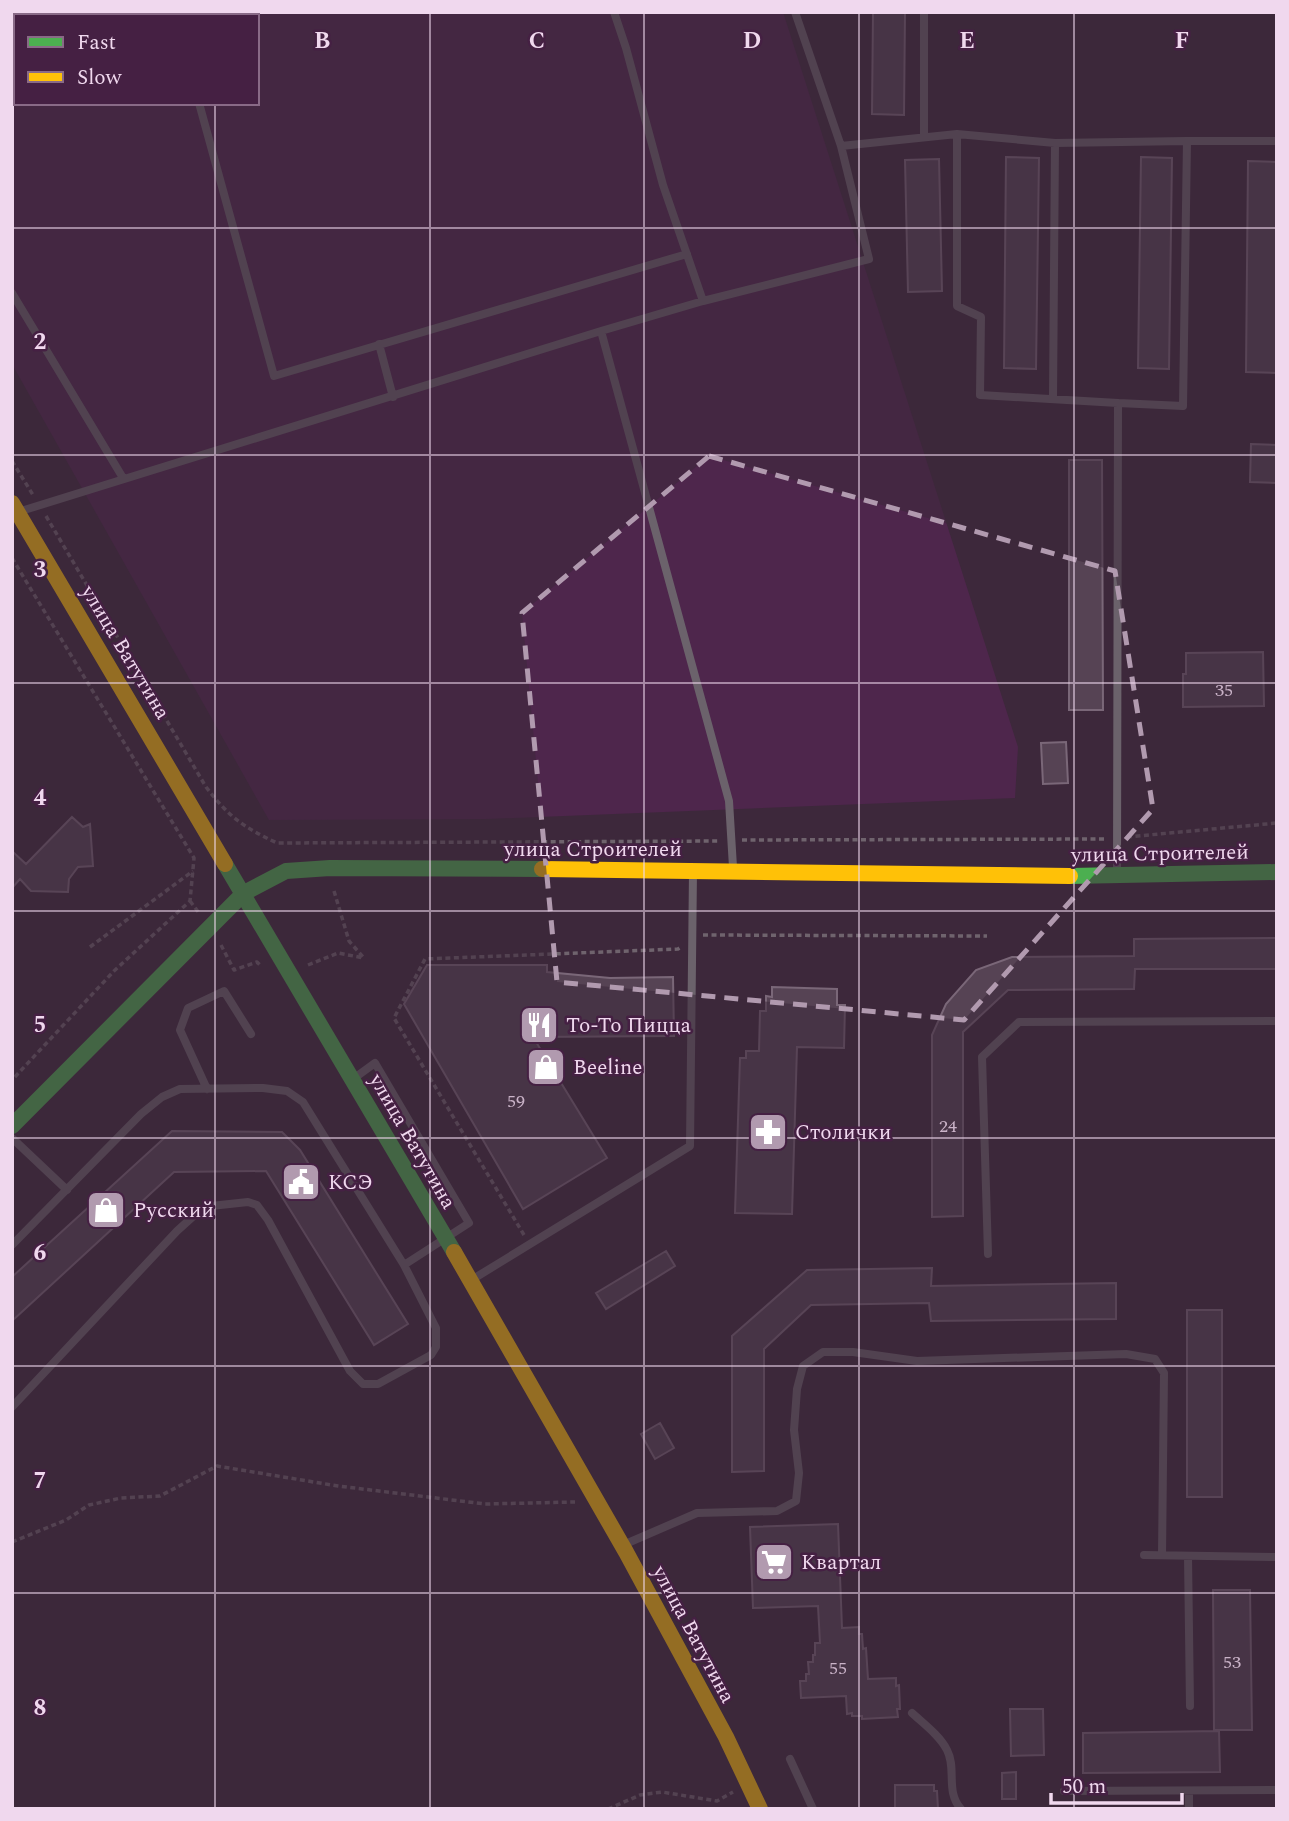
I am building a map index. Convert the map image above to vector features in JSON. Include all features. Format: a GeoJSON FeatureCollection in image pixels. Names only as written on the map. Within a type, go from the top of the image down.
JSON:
{"type":"FeatureCollection","features":[{"type":"Feature","properties":{"kind":"main road","name":"улица Ватутина"},"geometry":{"type":"LineString","coordinates":[[15,508],[471,1280],[622,1545],[761,1809]]}},
{"type":"Feature","properties":{"kind":"main road","name":"улица Строителей"},"geometry":{"type":"LineString","coordinates":[[12,1126],[244,893],[286,871],[733,870],[1043,876],[1277,872]]}},
{"type":"Feature","properties":{"kind":"lane"},"geometry":{"type":"LineString","coordinates":[[614,12],[663,185],[703,301]]}},
{"type":"Feature","properties":{"kind":"lane"},"geometry":{"type":"LineString","coordinates":[[15,508],[39,505],[703,301],[869,259],[841,146],[795,12]]}},
{"type":"Feature","properties":{"kind":"lane"},"geometry":{"type":"LineString","coordinates":[[924,12],[924,137]]}},
{"type":"Feature","properties":{"kind":"lane"},"geometry":{"type":"LineString","coordinates":[[200,105],[274,376],[687,254]]}},
{"type":"Feature","properties":{"kind":"lane"},"geometry":{"type":"LineString","coordinates":[[841,146],[957,134],[1055,143],[1277,141]]}},
{"type":"Feature","properties":{"kind":"lane"},"geometry":{"type":"LineString","coordinates":[[957,134],[957,306],[981,317],[980,395],[1183,407],[1187,141]]}},
{"type":"Feature","properties":{"kind":"lane"},"geometry":{"type":"LineString","coordinates":[[1052,399],[1055,143]]}},
{"type":"Feature","properties":{"kind":"lane"},"geometry":{"type":"LineString","coordinates":[[12,293],[123,478]]}},
{"type":"Feature","properties":{"kind":"lane"},"geometry":{"type":"LineString","coordinates":[[601,331],[729,801],[733,870]]}},
{"type":"Feature","properties":{"kind":"lane"},"geometry":{"type":"LineString","coordinates":[[379,344],[393,397]]}},
{"type":"Feature","properties":{"kind":"lane"},"geometry":{"type":"LineString","coordinates":[[1118,403],[1118,874]]}},
{"type":"Feature","properties":{"kind":"lane"},"geometry":{"type":"LineString","coordinates":[[471,1280],[690,1146],[693,870]]}},
{"type":"Feature","properties":{"kind":"lane"},"geometry":{"type":"LineString","coordinates":[[207,1089],[180,1030],[188,1008],[224,991],[251,1034]]}},
{"type":"Feature","properties":{"kind":"lane"},"geometry":{"type":"LineString","coordinates":[[988,1254],[982,1057],[1019,1022],[1277,1021]]}},
{"type":"Feature","properties":{"kind":"lane"},"geometry":{"type":"LineString","coordinates":[[353,1079],[375,1063],[469,1223],[404,1265]]}},
{"type":"Feature","properties":{"kind":"lane"},"geometry":{"type":"LineString","coordinates":[[12,1245],[141,1114],[162,1097],[180,1089],[263,1088],[287,1091],[303,1102],[404,1265],[436,1328],[436,1347],[431,1355],[378,1384],[363,1384],[350,1371],[268,1220],[257,1205],[248,1202],[211,1206],[198,1212],[177,1231],[12,1407]]}},
{"type":"Feature","properties":{"kind":"lane"},"geometry":{"type":"LineString","coordinates":[[12,1138],[67,1190]]}},
{"type":"Feature","properties":{"kind":"lane"},"geometry":{"type":"LineString","coordinates":[[622,1545],[697,1513],[777,1511],[796,1501],[799,1474],[794,1430],[797,1389],[803,1366],[823,1352],[853,1352],[917,1361],[1126,1354],[1155,1359],[1164,1373],[1162,1555]]}},
{"type":"Feature","properties":{"kind":"lane"},"geometry":{"type":"LineString","coordinates":[[1144,1555],[1277,1557]]}},
{"type":"Feature","properties":{"kind":"lane"},"geometry":{"type":"LineString","coordinates":[[1188,1556],[1190,1706]]}},
{"type":"Feature","properties":{"kind":"lane"},"geometry":{"type":"LineString","coordinates":[[912,1713],[948,1751],[953,1799],[961,1809]]}},
{"type":"Feature","properties":{"kind":"lane"},"geometry":{"type":"LineString","coordinates":[[790,1759],[813,1809]]}},
{"type":"Feature","properties":{"kind":"lane"},"geometry":{"type":"LineString","coordinates":[[1064,1791],[1277,1790]]}},
{"type":"Feature","properties":{"kind":"lane"},"geometry":{"type":"LineString","coordinates":[[1189,1791],[1189,1809]]}},
{"type":"Feature","properties":{"kind":"path"},"geometry":{"type":"LineString","coordinates":[[12,461],[206,787],[226,813],[252,831],[277,843],[1117,838],[1277,823]]}},
{"type":"Feature","properties":{"kind":"path"},"geometry":{"type":"LineString","coordinates":[[12,558],[194,858],[190,901],[234,970],[257,962],[264,969]]}},
{"type":"Feature","properties":{"kind":"path"},"geometry":{"type":"LineString","coordinates":[[90,947],[193,871]]}},
{"type":"Feature","properties":{"kind":"path"},"geometry":{"type":"LineString","coordinates":[[306,965],[338,953],[364,958],[349,941],[334,891]]}},
{"type":"Feature","properties":{"kind":"path"},"geometry":{"type":"LineString","coordinates":[[12,1080],[114,971],[190,901]]}},
{"type":"Feature","properties":{"kind":"path"},"geometry":{"type":"LineString","coordinates":[[530,1244],[394,1018],[425,959],[678,949],[694,938],[706,934],[987,936]]}},
{"type":"Feature","properties":{"kind":"path"},"geometry":{"type":"LineString","coordinates":[[12,1542],[66,1520],[89,1505],[121,1498],[160,1496],[218,1466],[338,1486],[485,1504],[571,1503],[593,1496]]}},
{"type":"Feature","properties":{"kind":"path"},"geometry":{"type":"LineString","coordinates":[[608,1809],[640,1795],[662,1792],[717,1801],[748,1783]]}},
{"type":"Feature","properties":{"kind":"highlighted area"},"geometry":{"type":"Polygon","coordinates":[[[709,456],[1115,571],[1153,809],[964,1020],[557,982],[522,613],[709,456]]]}},
{"type":"Feature","properties":{"kind":"shaded area"},"geometry":{"type":"Polygon","coordinates":[[[12,12],[783,12],[1018,747],[1015,798],[486,819],[269,820],[12,364],[12,12]]]}},
{"type":"Feature","properties":{"kind":"building"},"geometry":{"type":"Polygon","coordinates":[[[873,12],[905,12],[904,115],[872,114],[873,12]]]}},
{"type":"Feature","properties":{"kind":"building"},"geometry":{"type":"Polygon","coordinates":[[[1006,157],[1039,158],[1036,369],[1004,368],[1006,157]]]}},
{"type":"Feature","properties":{"kind":"building"},"geometry":{"type":"Polygon","coordinates":[[[1141,157],[1172,158],[1169,369],[1138,368],[1141,157]]]}},
{"type":"Feature","properties":{"kind":"building"},"geometry":{"type":"Polygon","coordinates":[[[939,159],[942,291],[908,292],[905,160],[939,159]]]}},
{"type":"Feature","properties":{"kind":"building"},"geometry":{"type":"Polygon","coordinates":[[[1248,161],[1277,162],[1277,373],[1246,372],[1248,161]]]}},
{"type":"Feature","properties":{"kind":"building"},"geometry":{"type":"Polygon","coordinates":[[[1251,444],[1277,445],[1277,483],[1250,482],[1251,444]]]}},
{"type":"Feature","properties":{"kind":"building"},"geometry":{"type":"Polygon","coordinates":[[[1069,460],[1102,460],[1103,710],[1069,710],[1069,460]]]}},
{"type":"Feature","properties":{"kind":"building"},"geometry":{"type":"Polygon","coordinates":[[[1263,652],[1264,706],[1183,707],[1186,653],[1263,652]]]}},
{"type":"Feature","properties":{"kind":"building"},"geometry":{"type":"Polygon","coordinates":[[[1066,742],[1068,783],[1043,784],[1041,743],[1066,742]]]}},
{"type":"Feature","properties":{"kind":"building"},"geometry":{"type":"Polygon","coordinates":[[[72,817],[83,827],[90,824],[93,866],[78,867],[69,879],[68,892],[31,891],[20,879],[12,888],[12,851],[26,864],[72,817]]]}},
{"type":"Feature","properties":{"kind":"building"},"geometry":{"type":"Polygon","coordinates":[[[1277,938],[1277,969],[1135,969],[1134,989],[1008,990],[963,1032],[963,1216],[932,1217],[932,1035],[946,1004],[976,970],[1012,957],[1134,956],[1134,939],[1277,938]]]}},
{"type":"Feature","properties":{"kind":"building"},"geometry":{"type":"Polygon","coordinates":[[[427,965],[547,965],[547,972],[610,978],[673,977],[674,1036],[533,1037],[607,1158],[523,1209],[404,1004],[427,965]]]}},
{"type":"Feature","properties":{"kind":"building"},"geometry":{"type":"Polygon","coordinates":[[[772,987],[837,989],[837,1005],[845,1005],[844,1048],[797,1047],[792,1214],[735,1213],[740,1058],[746,1058],[746,1051],[759,1051],[760,1011],[766,1011],[766,996],[772,997],[772,987]]]}},
{"type":"Feature","properties":{"kind":"building"},"geometry":{"type":"Polygon","coordinates":[[[172,1131],[282,1132],[300,1150],[408,1324],[374,1345],[266,1171],[174,1172],[12,1321],[12,1277],[172,1131]]]}},
{"type":"Feature","properties":{"kind":"building"},"geometry":{"type":"Polygon","coordinates":[[[666,1251],[675,1266],[606,1309],[596,1293],[666,1251]]]}},
{"type":"Feature","properties":{"kind":"building"},"geometry":{"type":"Polygon","coordinates":[[[932,1268],[931,1286],[1116,1283],[1116,1319],[931,1321],[929,1303],[811,1305],[764,1349],[764,1471],[732,1472],[732,1336],[807,1270],[932,1268]]]}},
{"type":"Feature","properties":{"kind":"building"},"geometry":{"type":"Polygon","coordinates":[[[1187,1310],[1222,1310],[1222,1497],[1187,1497],[1187,1310]]]}},
{"type":"Feature","properties":{"kind":"building"},"geometry":{"type":"Polygon","coordinates":[[[660,1423],[674,1448],[655,1459],[641,1434],[660,1423]]]}},
{"type":"Feature","properties":{"kind":"building"},"geometry":{"type":"Polygon","coordinates":[[[838,1524],[842,1628],[859,1627],[863,1649],[866,1648],[868,1679],[896,1678],[896,1686],[899,1685],[898,1717],[862,1719],[862,1716],[847,1714],[846,1696],[801,1698],[800,1681],[806,1681],[806,1674],[809,1674],[808,1662],[813,1662],[815,1655],[815,1643],[820,1643],[818,1606],[753,1608],[750,1527],[838,1524]]]}},
{"type":"Feature","properties":{"kind":"building"},"geometry":{"type":"Polygon","coordinates":[[[1213,1590],[1250,1590],[1252,1730],[1214,1730],[1213,1590]]]}},
{"type":"Feature","properties":{"kind":"building"},"geometry":{"type":"Polygon","coordinates":[[[1010,1709],[1043,1709],[1044,1755],[1011,1756],[1010,1709]]]}},
{"type":"Feature","properties":{"kind":"building"},"geometry":{"type":"Polygon","coordinates":[[[1219,1731],[1220,1772],[1083,1773],[1083,1733],[1219,1731]]]}},
{"type":"Feature","properties":{"kind":"building"},"geometry":{"type":"Polygon","coordinates":[[[1016,1772],[1016,1799],[1002,1799],[1002,1773],[1016,1772]]]}},
{"type":"Feature","properties":{"kind":"building"},"geometry":{"type":"Polygon","coordinates":[[[895,1785],[934,1785],[938,1809],[895,1809],[895,1785]]]}},
{"type":"Feature","properties":{"kind":"traffic: fast"},"geometry":{"type":"LineString","coordinates":[[225,864],[454,1252]]}},
{"type":"Feature","properties":{"kind":"traffic: fast"},"geometry":{"type":"LineString","coordinates":[[12,1126],[244,893],[286,871],[330,868],[542,869]]}},
{"type":"Feature","properties":{"kind":"traffic: fast"},"geometry":{"type":"LineString","coordinates":[[1070,876],[1277,872]]}},
{"type":"Feature","properties":{"kind":"traffic: slow"},"geometry":{"type":"LineString","coordinates":[[12,503],[225,864]]}},
{"type":"Feature","properties":{"kind":"traffic: slow"},"geometry":{"type":"LineString","coordinates":[[542,869],[1070,876]]}},
{"type":"Feature","properties":{"kind":"traffic: slow"},"geometry":{"type":"LineString","coordinates":[[454,1252],[626,1552],[726,1737],[760,1809]]}},
{"type":"Feature","properties":{"kind":"place","name":"То-То Пицца"},"geometry":{"type":"Point","coordinates":[539,1025]}},
{"type":"Feature","properties":{"kind":"place","name":"Beeline"},"geometry":{"type":"Point","coordinates":[546,1067]}},
{"type":"Feature","properties":{"kind":"place","name":"Столички"},"geometry":{"type":"Point","coordinates":[768,1132]}},
{"type":"Feature","properties":{"kind":"place","name":"КСЭ"},"geometry":{"type":"Point","coordinates":[301,1182]}},
{"type":"Feature","properties":{"kind":"place","name":"Русский"},"geometry":{"type":"Point","coordinates":[106,1210]}},
{"type":"Feature","properties":{"kind":"place","name":"Квартал"},"geometry":{"type":"Point","coordinates":[774,1562]}}]}
